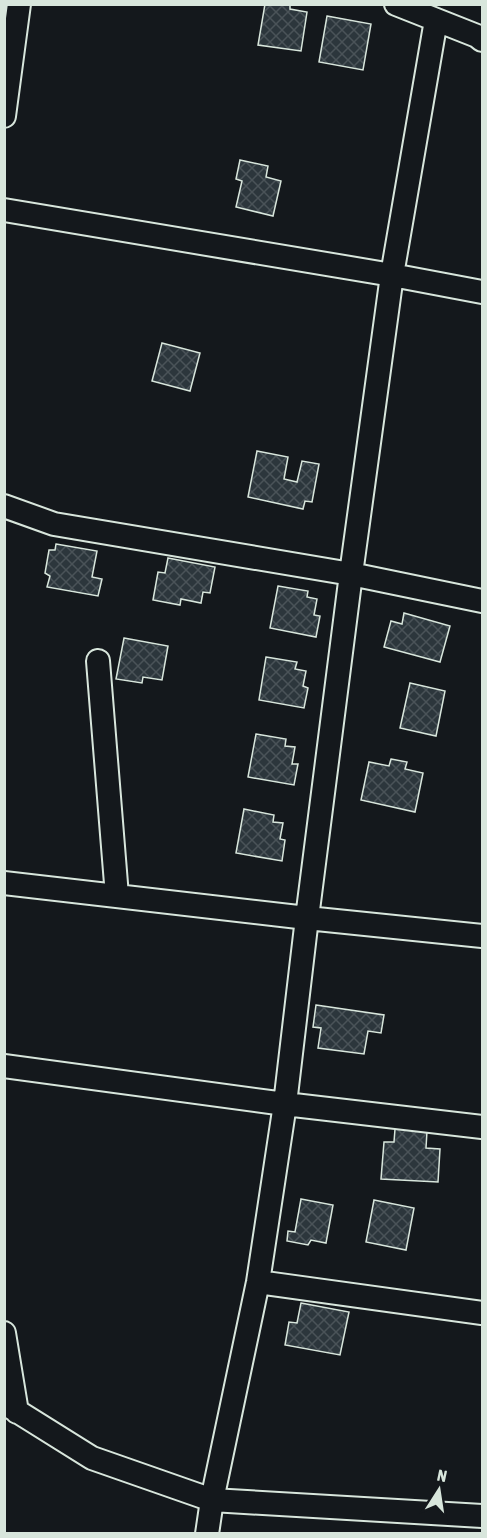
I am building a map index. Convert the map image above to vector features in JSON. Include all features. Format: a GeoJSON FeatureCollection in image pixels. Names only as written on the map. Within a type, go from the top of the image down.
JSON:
{"type":"FeatureCollection","features":[{"type":"Feature","properties":{"kind":"street"},"geometry":{"type":"LineString","coordinates":[[4,116],[19,4]]}},
{"type":"Feature","properties":{"kind":"street"},"geometry":{"type":"LineString","coordinates":[[396,4],[483,40]]}},
{"type":"Feature","properties":{"kind":"street"},"geometry":{"type":"LineString","coordinates":[[207,1533],[258,1282],[285,1104],[351,574],[392,275],[435,20]]}},
{"type":"Feature","properties":{"kind":"street"},"geometry":{"type":"LineString","coordinates":[[4,210],[483,292]]}},
{"type":"Feature","properties":{"kind":"street"},"geometry":{"type":"LineString","coordinates":[[4,506],[54,524],[351,574],[483,601]]}},
{"type":"Feature","properties":{"kind":"street"},"geometry":{"type":"LineString","coordinates":[[98,661],[117,896]]}},
{"type":"Feature","properties":{"kind":"street"},"geometry":{"type":"LineString","coordinates":[[4,883],[483,936]]}},
{"type":"Feature","properties":{"kind":"street"},"geometry":{"type":"LineString","coordinates":[[4,1066],[285,1104],[483,1127]]}},
{"type":"Feature","properties":{"kind":"street"},"geometry":{"type":"LineString","coordinates":[[258,1282],[483,1313]]}},
{"type":"Feature","properties":{"kind":"street"},"geometry":{"type":"LineString","coordinates":[[4,1333],[11,1407],[92,1458],[212,1500],[483,1516]]}},
{"type":"Feature","properties":{"kind":"building"},"geometry":{"type":"Polygon","coordinates":[[[265,4],[290,4],[290,9],[307,12],[301,51],[258,45],[265,4]]]}},
{"type":"Feature","properties":{"kind":"building"},"geometry":{"type":"Polygon","coordinates":[[[327,16],[371,24],[363,70],[319,62],[327,16]]]}},
{"type":"Feature","properties":{"kind":"building"},"geometry":{"type":"Polygon","coordinates":[[[240,160],[268,166],[266,177],[281,181],[273,216],[236,207],[242,181],[236,179],[240,160]]]}},
{"type":"Feature","properties":{"kind":"building"},"geometry":{"type":"Polygon","coordinates":[[[162,343],[200,353],[190,391],[152,381],[162,343]]]}},
{"type":"Feature","properties":{"kind":"building"},"geometry":{"type":"Polygon","coordinates":[[[257,451],[288,457],[284,479],[297,482],[302,461],[319,464],[312,502],[305,501],[303,509],[248,497],[257,451]]]}},
{"type":"Feature","properties":{"kind":"building"},"geometry":{"type":"Polygon","coordinates":[[[56,544],[97,551],[92,577],[102,579],[98,596],[47,587],[50,576],[45,573],[49,550],[55,550],[56,544]]]}},
{"type":"Feature","properties":{"kind":"building"},"geometry":{"type":"Polygon","coordinates":[[[168,558],[215,567],[210,593],[203,592],[201,603],[181,599],[180,605],[153,600],[158,572],[165,573],[168,558]]]}},
{"type":"Feature","properties":{"kind":"building"},"geometry":{"type":"Polygon","coordinates":[[[278,586],[308,591],[307,597],[317,599],[314,615],[320,616],[316,637],[270,628],[278,586]]]}},
{"type":"Feature","properties":{"kind":"building"},"geometry":{"type":"Polygon","coordinates":[[[404,613],[450,626],[440,662],[384,647],[391,621],[402,624],[404,613]]]}},
{"type":"Feature","properties":{"kind":"building"},"geometry":{"type":"Polygon","coordinates":[[[124,638],[168,646],[162,680],[143,677],[142,683],[116,679],[124,638]]]}},
{"type":"Feature","properties":{"kind":"building"},"geometry":{"type":"Polygon","coordinates":[[[266,657],[297,662],[295,669],[306,671],[303,686],[308,688],[304,708],[259,700],[266,657]]]}},
{"type":"Feature","properties":{"kind":"building"},"geometry":{"type":"Polygon","coordinates":[[[410,683],[445,691],[436,736],[400,728],[410,683]]]}},
{"type":"Feature","properties":{"kind":"building"},"geometry":{"type":"Polygon","coordinates":[[[256,734],[286,739],[285,746],[295,747],[292,764],[298,764],[294,785],[248,777],[256,734]]]}},
{"type":"Feature","properties":{"kind":"building"},"geometry":{"type":"Polygon","coordinates":[[[391,759],[407,762],[405,769],[423,773],[415,812],[361,800],[369,762],[389,766],[391,759]]]}},
{"type":"Feature","properties":{"kind":"building"},"geometry":{"type":"Polygon","coordinates":[[[244,809],[274,815],[273,822],[283,823],[280,839],[285,840],[282,861],[236,853],[244,809]]]}},
{"type":"Feature","properties":{"kind":"building"},"geometry":{"type":"Polygon","coordinates":[[[316,1005],[384,1015],[381,1033],[368,1031],[364,1054],[318,1048],[321,1028],[313,1027],[316,1005]]]}},
{"type":"Feature","properties":{"kind":"building"},"geometry":{"type":"Polygon","coordinates":[[[395,1129],[427,1131],[426,1148],[440,1149],[438,1182],[381,1179],[384,1142],[394,1142],[395,1129]]]}},
{"type":"Feature","properties":{"kind":"building"},"geometry":{"type":"Polygon","coordinates":[[[301,1199],[333,1205],[326,1243],[311,1240],[308,1245],[287,1241],[288,1231],[295,1232],[301,1199]]]}},
{"type":"Feature","properties":{"kind":"building"},"geometry":{"type":"Polygon","coordinates":[[[374,1200],[414,1208],[406,1250],[366,1242],[374,1200]]]}},
{"type":"Feature","properties":{"kind":"building"},"geometry":{"type":"Polygon","coordinates":[[[301,1303],[349,1312],[340,1355],[285,1345],[289,1322],[297,1323],[301,1303]]]}}]}
